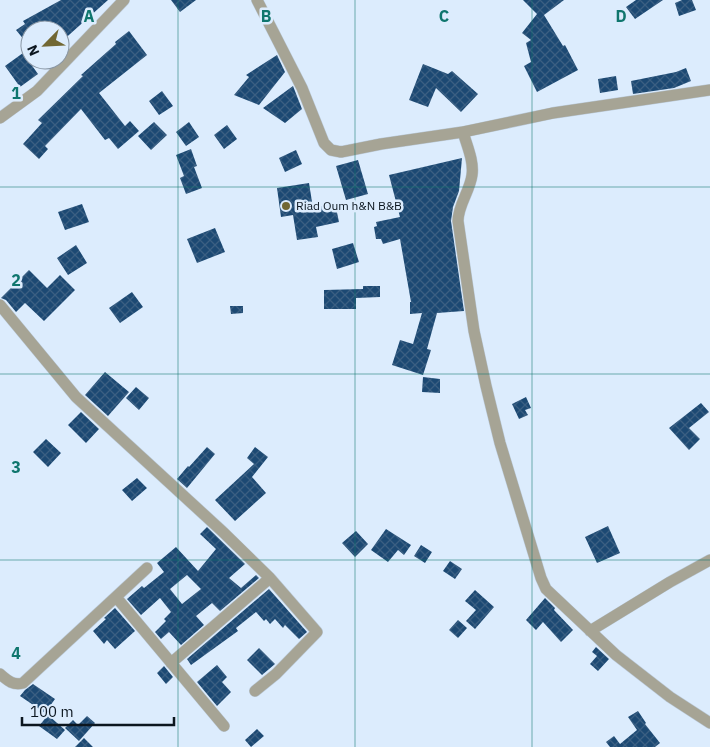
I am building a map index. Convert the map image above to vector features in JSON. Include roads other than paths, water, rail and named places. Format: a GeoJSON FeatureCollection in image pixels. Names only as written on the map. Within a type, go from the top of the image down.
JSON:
{"type":"FeatureCollection","features":[{"type":"Feature","properties":{"kind":"street"},"geometry":{"type":"LineString","coordinates":[[0,118],[37,91],[124,0]]}},
{"type":"Feature","properties":{"kind":"street"},"geometry":{"type":"LineString","coordinates":[[257,0],[302,88],[324,143],[331,150],[341,152],[462,132],[553,113],[710,90]]}},
{"type":"Feature","properties":{"kind":"street"},"geometry":{"type":"LineString","coordinates":[[462,132],[471,160],[472,174],[458,216],[474,331],[500,442],[546,589],[616,655],[710,724]]}},
{"type":"Feature","properties":{"kind":"street"},"geometry":{"type":"LineString","coordinates":[[0,305],[76,397],[223,532],[270,578],[317,632],[276,674],[255,691]]}},
{"type":"Feature","properties":{"kind":"street"},"geometry":{"type":"LineString","coordinates":[[590,631],[710,560]]}},
{"type":"Feature","properties":{"kind":"street"},"geometry":{"type":"LineString","coordinates":[[0,674],[11,683],[23,683],[147,568]]}},
{"type":"Feature","properties":{"kind":"street"},"geometry":{"type":"LineString","coordinates":[[171,663],[270,578]]}},
{"type":"Feature","properties":{"kind":"street"},"geometry":{"type":"LineString","coordinates":[[116,597],[224,726]]}},
{"type":"Feature","properties":{"kind":"place","name":"Riad Oum h&N B&B"},"geometry":{"type":"Point","coordinates":[286,206]}}]}
